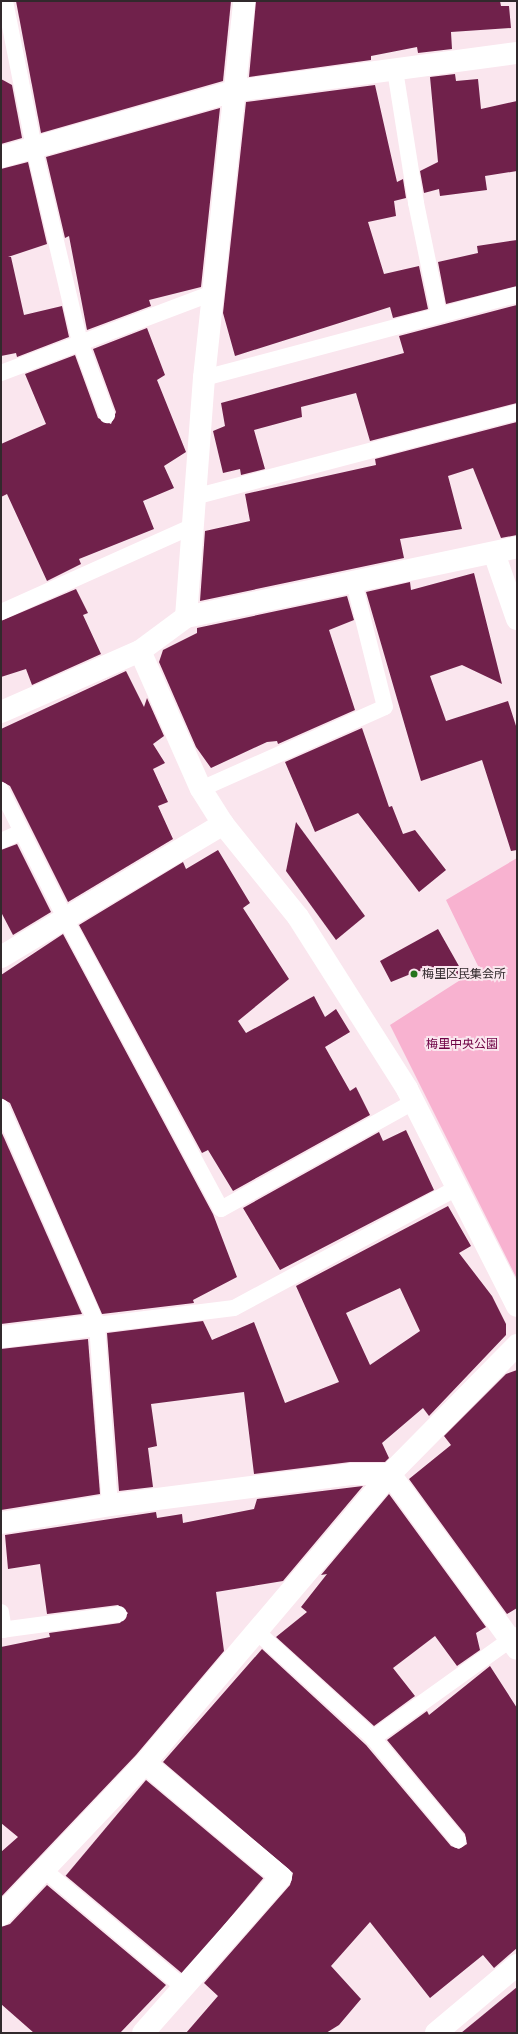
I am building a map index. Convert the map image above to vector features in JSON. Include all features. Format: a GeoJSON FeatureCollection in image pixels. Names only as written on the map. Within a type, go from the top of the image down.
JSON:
{"type":"FeatureCollection","features":[{"type":"Feature","properties":{"kind":"street"},"geometry":{"type":"LineString","coordinates":[[186,617],[191,527],[204,378],[244,1]]}},
{"type":"Feature","properties":{"kind":"street"},"geometry":{"type":"LineString","coordinates":[[1,157],[235,91],[517,53]]}},
{"type":"Feature","properties":{"kind":"street"},"geometry":{"type":"LineString","coordinates":[[1,712],[140,651],[186,617],[354,583],[517,547]]}},
{"type":"Feature","properties":{"kind":"street"},"geometry":{"type":"LineString","coordinates":[[494,553],[517,619]]}},
{"type":"Feature","properties":{"kind":"street"},"geometry":{"type":"LineString","coordinates":[[140,651],[201,789],[223,824],[298,917],[413,1102],[459,1187],[517,1306]]}},
{"type":"Feature","properties":{"kind":"street"},"geometry":{"type":"LineString","coordinates":[[1,957],[66,920],[223,824]]}},
{"type":"Feature","properties":{"kind":"street"},"geometry":{"type":"LineString","coordinates":[[1,1337],[98,1325]]}},
{"type":"Feature","properties":{"kind":"street"},"geometry":{"type":"LineString","coordinates":[[1,1915],[144,1763],[390,1474],[517,1345]]}},
{"type":"Feature","properties":{"kind":"street"},"geometry":{"type":"LineString","coordinates":[[1,1523],[110,1505],[351,1474],[390,1474]]}},
{"type":"Feature","properties":{"kind":"street"},"geometry":{"type":"LineString","coordinates":[[390,1474],[515,1641]]}},
{"type":"Feature","properties":{"kind":"street"},"geometry":{"type":"LineString","coordinates":[[143,2033],[280,1877],[144,1763]]}},
{"type":"Feature","properties":{"kind":"street"},"geometry":{"type":"LineString","coordinates":[[436,2033],[517,1965]]}},
{"type":"Feature","properties":{"kind":"lane"},"geometry":{"type":"LineString","coordinates":[[5,1],[34,148],[80,342],[107,415]]}},
{"type":"Feature","properties":{"kind":"lane"},"geometry":{"type":"LineString","coordinates":[[396,70],[416,203],[439,315]]}},
{"type":"Feature","properties":{"kind":"lane"},"geometry":{"type":"LineString","coordinates":[[1,373],[80,342],[214,294]]}},
{"type":"Feature","properties":{"kind":"lane"},"geometry":{"type":"LineString","coordinates":[[204,378],[517,295]]}},
{"type":"Feature","properties":{"kind":"lane"},"geometry":{"type":"LineString","coordinates":[[194,497],[517,412]]}},
{"type":"Feature","properties":{"kind":"lane"},"geometry":{"type":"LineString","coordinates":[[1,612],[191,527]]}},
{"type":"Feature","properties":{"kind":"lane"},"geometry":{"type":"LineString","coordinates":[[201,789],[385,707],[354,583]]}},
{"type":"Feature","properties":{"kind":"lane"},"geometry":{"type":"LineString","coordinates":[[1,790],[66,920],[220,1209],[413,1102]]}},
{"type":"Feature","properties":{"kind":"lane"},"geometry":{"type":"LineString","coordinates":[[1,841],[21,832]]}},
{"type":"Feature","properties":{"kind":"lane"},"geometry":{"type":"LineString","coordinates":[[1,1107],[98,1325],[110,1505]]}},
{"type":"Feature","properties":{"kind":"lane"},"geometry":{"type":"LineString","coordinates":[[98,1325],[234,1308],[459,1187]]}},
{"type":"Feature","properties":{"kind":"lane"},"geometry":{"type":"LineString","coordinates":[[1,1612],[2,1630],[119,1614]]}},
{"type":"Feature","properties":{"kind":"lane"},"geometry":{"type":"LineString","coordinates":[[256,1631],[373,1738],[458,1840]]}},
{"type":"Feature","properties":{"kind":"lane"},"geometry":{"type":"LineString","coordinates":[[373,1738],[515,1641]]}},
{"type":"Feature","properties":{"kind":"lane"},"geometry":{"type":"LineString","coordinates":[[43,1869],[183,1987]]}},
{"type":"Feature","properties":{"kind":"green space","name":"梅里中央公園"},"geometry":{"type":"Polygon","coordinates":[[[517,858],[517,1279],[390,1025],[479,968],[446,900],[517,858]]]}},
{"type":"Feature","properties":{"kind":"building"},"geometry":{"type":"Polygon","coordinates":[[[16,1],[231,1],[223,81],[41,133],[16,1]]]}},
{"type":"Feature","properties":{"kind":"building"},"geometry":{"type":"Polygon","coordinates":[[[256,1],[500,1],[501,6],[509,6],[511,28],[451,32],[452,49],[418,53],[417,47],[371,56],[371,60],[249,77],[256,1]]]}},
{"type":"Feature","properties":{"kind":"building"},"geometry":{"type":"Polygon","coordinates":[[[455,74],[456,81],[478,79],[481,109],[517,101],[517,171],[485,176],[487,190],[440,196],[439,189],[424,193],[420,171],[438,162],[430,77],[455,74]]]}},
{"type":"Feature","properties":{"kind":"building"},"geometry":{"type":"Polygon","coordinates":[[[1,79],[12,85],[22,138],[1,144],[1,79]]]}},
{"type":"Feature","properties":{"kind":"building"},"geometry":{"type":"Polygon","coordinates":[[[375,85],[397,182],[403,179],[406,198],[394,201],[396,216],[368,222],[384,274],[419,266],[428,309],[393,318],[390,307],[235,356],[223,313],[246,102],[375,85]]]}},
{"type":"Feature","properties":{"kind":"building"},"geometry":{"type":"Polygon","coordinates":[[[220,108],[201,287],[149,300],[151,306],[87,330],[69,236],[65,238],[46,157],[220,108]]]}},
{"type":"Feature","properties":{"kind":"building"},"geometry":{"type":"Polygon","coordinates":[[[28,162],[47,244],[8,257],[11,257],[24,315],[62,306],[69,337],[17,357],[16,353],[1,356],[1,169],[28,162]]]}},
{"type":"Feature","properties":{"kind":"building"},"geometry":{"type":"Polygon","coordinates":[[[517,240],[517,286],[446,304],[438,262],[478,253],[477,246],[517,240]]]}},
{"type":"Feature","properties":{"kind":"building"},"geometry":{"type":"Polygon","coordinates":[[[517,305],[517,403],[370,441],[356,393],[301,407],[302,417],[254,430],[265,469],[241,475],[240,469],[223,473],[213,431],[225,426],[221,403],[404,353],[399,336],[517,305]]]}},
{"type":"Feature","properties":{"kind":"building"},"geometry":{"type":"Polygon","coordinates":[[[147,328],[165,375],[157,380],[186,452],[164,466],[174,488],[143,501],[154,529],[79,559],[81,564],[47,581],[7,494],[1,497],[1,444],[46,424],[25,374],[75,355],[98,418],[111,424],[116,412],[93,349],[147,328]]]}},
{"type":"Feature","properties":{"kind":"building"},"geometry":{"type":"Polygon","coordinates":[[[517,422],[517,535],[501,538],[473,468],[448,476],[462,529],[400,539],[404,558],[200,601],[205,531],[250,521],[245,494],[376,465],[375,459],[517,422]]]}},
{"type":"Feature","properties":{"kind":"building"},"geometry":{"type":"Polygon","coordinates":[[[474,573],[502,684],[462,665],[430,676],[446,721],[508,701],[517,729],[517,850],[511,851],[482,760],[421,781],[366,592],[410,582],[411,590],[474,573]]]}},
{"type":"Feature","properties":{"kind":"building"},"geometry":{"type":"Polygon","coordinates":[[[76,589],[88,613],[83,615],[101,654],[32,685],[26,669],[1,677],[1,621],[76,589]]]}},
{"type":"Feature","properties":{"kind":"building"},"geometry":{"type":"Polygon","coordinates":[[[347,596],[354,620],[329,630],[355,710],[278,744],[277,741],[267,742],[211,768],[196,747],[159,662],[163,650],[197,633],[197,628],[347,596]]]}},
{"type":"Feature","properties":{"kind":"building"},"geometry":{"type":"Polygon","coordinates":[[[126,671],[144,707],[147,698],[164,736],[153,744],[165,763],[153,769],[168,802],[158,806],[173,839],[68,902],[10,786],[1,781],[1,729],[126,671]]]}},
{"type":"Feature","properties":{"kind":"building"},"geometry":{"type":"Polygon","coordinates":[[[362,728],[389,807],[392,806],[403,834],[415,830],[446,870],[419,892],[358,813],[315,832],[285,762],[362,728]]]}},
{"type":"Feature","properties":{"kind":"building"},"geometry":{"type":"Polygon","coordinates":[[[296,822],[365,916],[336,940],[286,871],[296,822]]]}},
{"type":"Feature","properties":{"kind":"building"},"geometry":{"type":"Polygon","coordinates":[[[17,844],[51,912],[13,935],[1,912],[1,850],[17,844]]]}},
{"type":"Feature","properties":{"kind":"building"},"geometry":{"type":"Polygon","coordinates":[[[218,850],[250,903],[243,908],[289,979],[238,1021],[246,1033],[314,996],[325,1017],[336,1009],[350,1032],[325,1047],[350,1091],[356,1087],[370,1115],[233,1191],[208,1150],[202,1153],[79,925],[183,862],[186,869],[218,850]]]}},
{"type":"Feature","properties":{"kind":"building"},"geometry":{"type":"Polygon","coordinates":[[[438,929],[464,975],[418,971],[391,982],[380,961],[438,929]]]}},
{"type":"Feature","properties":{"kind":"building"},"geometry":{"type":"Polygon","coordinates":[[[63,934],[213,1214],[237,1277],[193,1300],[194,1303],[102,1314],[10,1103],[1,1098],[1,975],[63,934]]]}},
{"type":"Feature","properties":{"kind":"building"},"geometry":{"type":"Polygon","coordinates":[[[406,1130],[434,1190],[280,1270],[243,1208],[379,1132],[383,1141],[406,1130]]]}},
{"type":"Feature","properties":{"kind":"building"},"geometry":{"type":"Polygon","coordinates":[[[1,1131],[82,1314],[1,1324],[1,1131]]]}},
{"type":"Feature","properties":{"kind":"building"},"geometry":{"type":"Polygon","coordinates":[[[448,1206],[471,1246],[459,1253],[492,1296],[506,1324],[506,1335],[429,1416],[423,1408],[382,1443],[389,1458],[385,1462],[350,1462],[254,1474],[244,1392],[151,1404],[157,1446],[148,1448],[153,1487],[119,1491],[107,1333],[203,1321],[212,1340],[254,1322],[285,1403],[339,1382],[296,1286],[448,1206]],[[400,1288],[346,1313],[370,1365],[420,1331],[400,1288]]]}},
{"type":"Feature","properties":{"kind":"building"},"geometry":{"type":"Polygon","coordinates":[[[88,1339],[100,1494],[1,1510],[1,1349],[88,1339]]]}},
{"type":"Feature","properties":{"kind":"building"},"geometry":{"type":"Polygon","coordinates":[[[517,1370],[517,1608],[507,1614],[409,1479],[451,1445],[444,1436],[506,1374],[517,1370]]]}},
{"type":"Feature","properties":{"kind":"building"},"geometry":{"type":"Polygon","coordinates":[[[363,1486],[283,1581],[216,1592],[224,1651],[136,1755],[1,1897],[1,1852],[18,1837],[1,1823],[1,1647],[50,1637],[49,1633],[120,1623],[128,1613],[118,1605],[47,1614],[40,1564],[8,1569],[5,1535],[156,1512],[157,1518],[182,1514],[183,1523],[254,1509],[257,1499],[363,1486]]]}},
{"type":"Feature","properties":{"kind":"building"},"geometry":{"type":"Polygon","coordinates":[[[389,1494],[486,1627],[476,1633],[480,1650],[457,1666],[435,1636],[393,1668],[415,1696],[374,1726],[276,1637],[307,1612],[301,1607],[327,1574],[321,1575],[389,1494]]]}},
{"type":"Feature","properties":{"kind":"building"},"geometry":{"type":"Polygon","coordinates":[[[262,1649],[366,1745],[451,1846],[459,1849],[467,1844],[465,1834],[387,1740],[427,1711],[429,1715],[490,1666],[517,1708],[517,1948],[494,1968],[483,1955],[430,1998],[370,1922],[331,1966],[361,1999],[339,2025],[326,2033],[186,2033],[218,1996],[204,1983],[290,1885],[293,1873],[163,1762],[262,1649]]]}},
{"type":"Feature","properties":{"kind":"building"},"geometry":{"type":"Polygon","coordinates":[[[146,1780],[263,1878],[183,1974],[66,1876],[146,1780]]]}},
{"type":"Feature","properties":{"kind":"building"},"geometry":{"type":"Polygon","coordinates":[[[47,1885],[166,1985],[120,2033],[34,2033],[1,2004],[1,1927],[10,1924],[47,1885]]]}},
{"type":"Feature","properties":{"kind":"building"},"geometry":{"type":"Polygon","coordinates":[[[517,1987],[517,2033],[461,2033],[517,1987]]]}},
{"type":"Feature","properties":{"kind":"place","name":"梅里区民集会所"},"geometry":{"type":"Point","coordinates":[414,974]}}]}
